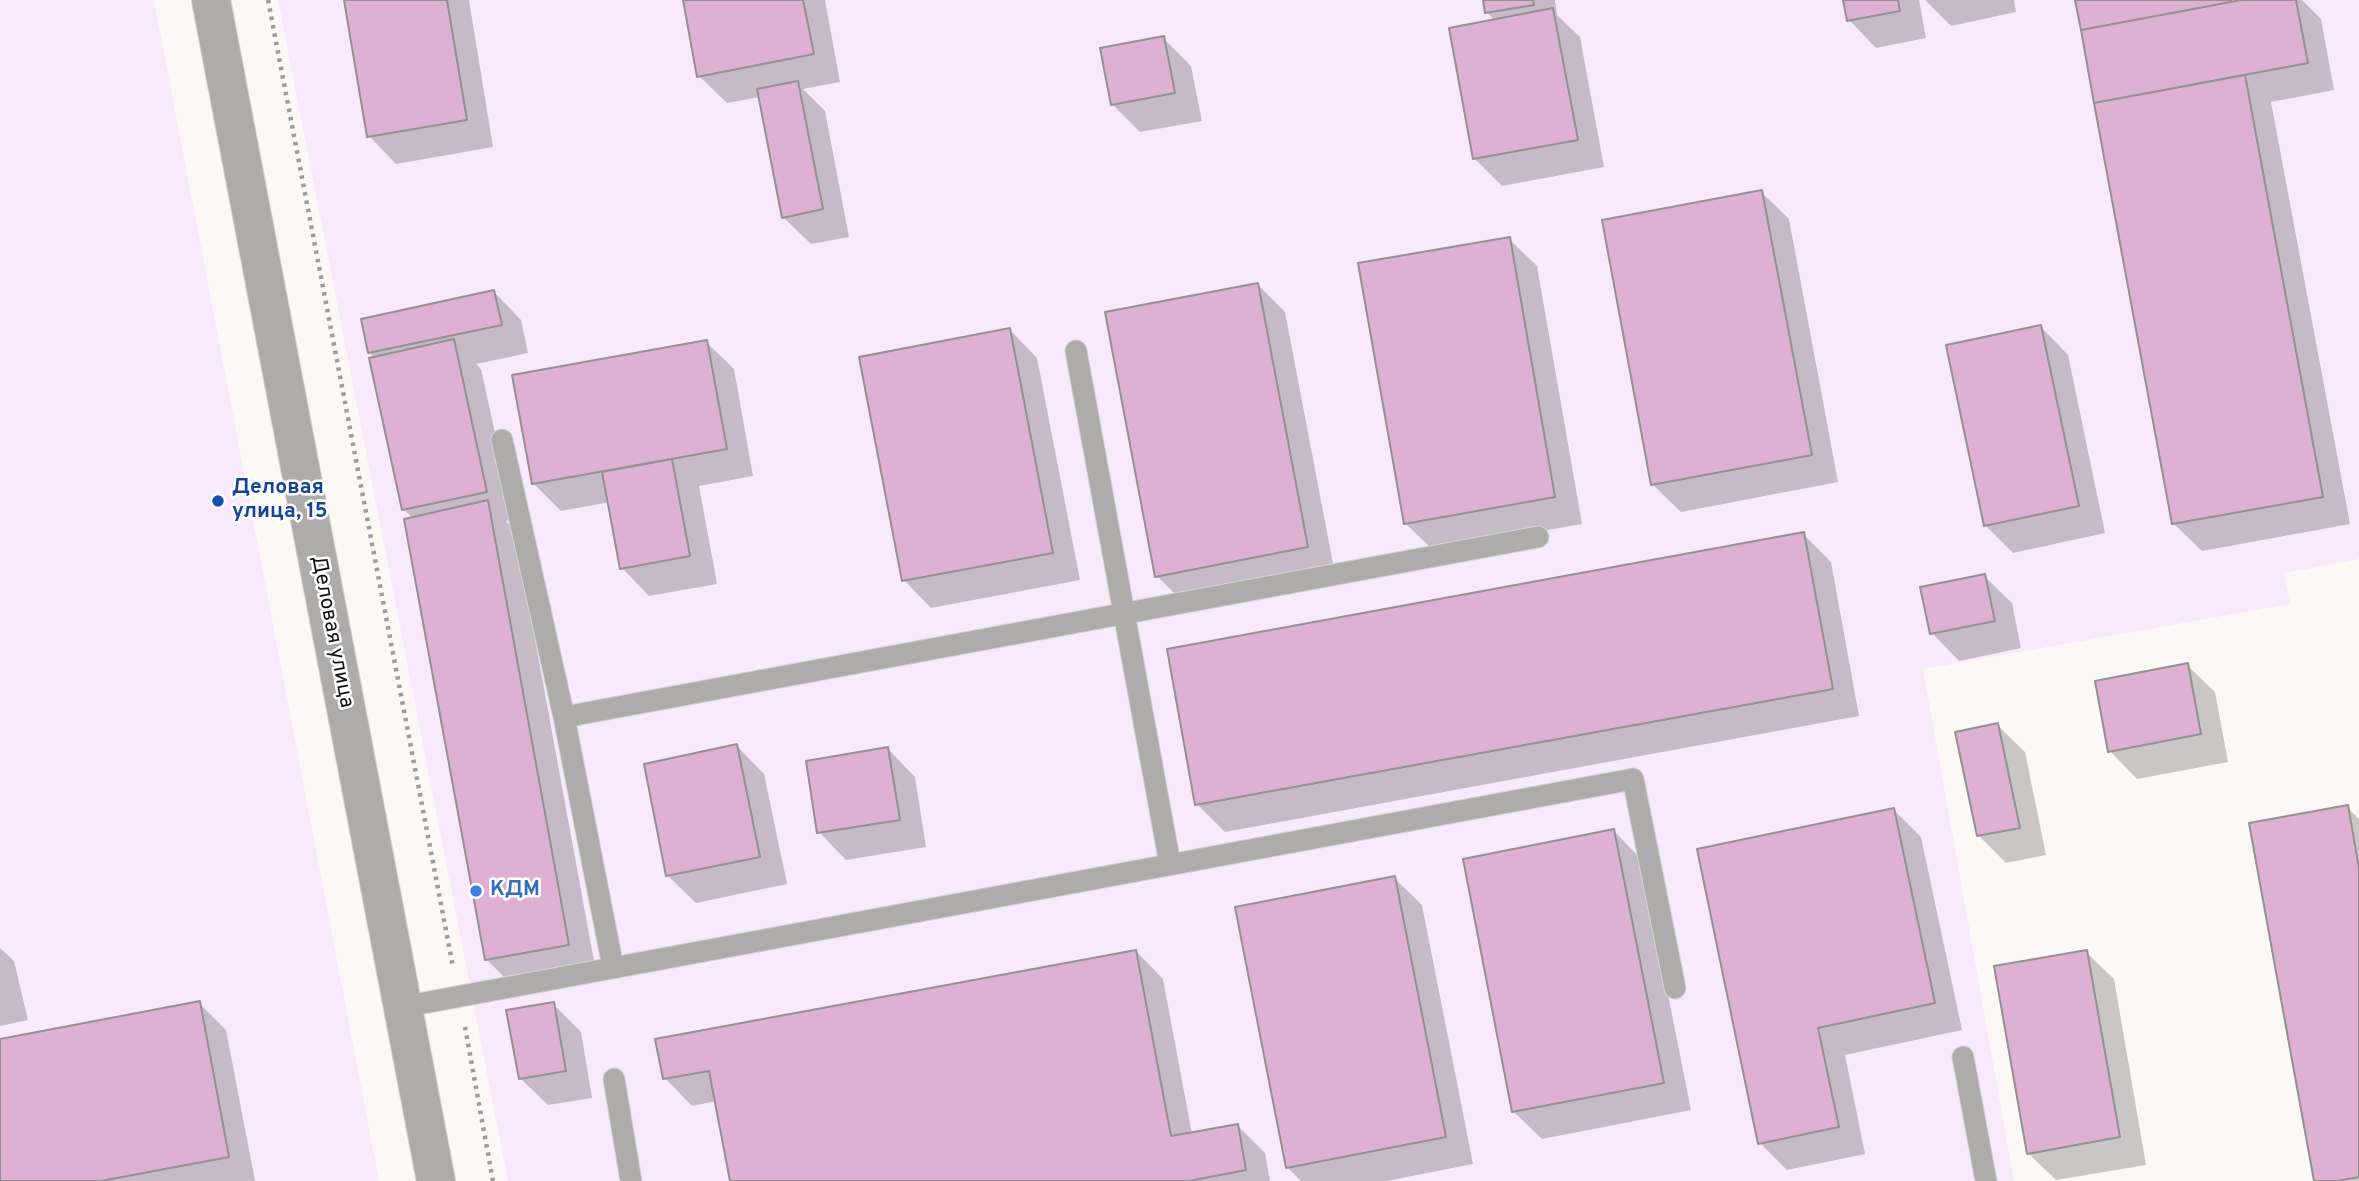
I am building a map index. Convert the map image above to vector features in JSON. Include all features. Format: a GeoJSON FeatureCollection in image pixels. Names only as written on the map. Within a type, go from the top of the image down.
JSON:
{"type":"FeatureCollection","features":[{"type":"Feature","properties":{"kind":"street","name":"Деловая улица"},"geometry":{"type":"LineString","coordinates":[[211,0],[436,1181]]}},
{"type":"Feature","properties":{"kind":"lane"},"geometry":{"type":"LineString","coordinates":[[1076,351],[1170,864]]}},
{"type":"Feature","properties":{"kind":"lane"},"geometry":{"type":"LineString","coordinates":[[502,440],[564,718],[613,967]]}},
{"type":"Feature","properties":{"kind":"lane"},"geometry":{"type":"LineString","coordinates":[[564,718],[1538,537]]}},
{"type":"Feature","properties":{"kind":"lane"},"geometry":{"type":"LineString","coordinates":[[402,1007],[1633,779],[1675,988]]}},
{"type":"Feature","properties":{"kind":"lane"},"geometry":{"type":"LineString","coordinates":[[1963,1057],[1986,1181]]}},
{"type":"Feature","properties":{"kind":"lane"},"geometry":{"type":"LineString","coordinates":[[614,1079],[631,1181]]}},
{"type":"Feature","properties":{"kind":"path"},"geometry":{"type":"LineString","coordinates":[[268,0],[493,1181]]}},
{"type":"Feature","properties":{"kind":"shaded area"},"geometry":{"type":"Polygon","coordinates":[[[0,0],[154,0],[379,1181],[0,1181],[0,0]]]}},
{"type":"Feature","properties":{"kind":"shaded area"},"geometry":{"type":"Polygon","coordinates":[[[278,0],[2359,0],[2359,559],[2284,573],[2290,604],[1923,669],[2014,1181],[508,1181],[278,0]]]}},
{"type":"Feature","properties":{"kind":"building"},"geometry":{"type":"Polygon","coordinates":[[[344,0],[447,0],[467,120],[367,137],[344,0]]]}},
{"type":"Feature","properties":{"kind":"building"},"geometry":{"type":"Polygon","coordinates":[[[683,0],[803,0],[814,54],[697,77],[683,0]]]}},
{"type":"Feature","properties":{"kind":"building"},"geometry":{"type":"Polygon","coordinates":[[[1483,0],[1533,0],[1534,5],[1485,13],[1483,0]]]}},
{"type":"Feature","properties":{"kind":"building"},"geometry":{"type":"Polygon","coordinates":[[[1843,0],[1898,0],[1900,11],[1847,21],[1843,0]]]}},
{"type":"Feature","properties":{"kind":"building"},"geometry":{"type":"Polygon","coordinates":[[[2075,0],[2231,0],[2231,2],[2081,30],[2075,0]]]}},
{"type":"Feature","properties":{"kind":"building"},"geometry":{"type":"Polygon","coordinates":[[[2241,0],[2296,0],[2308,63],[2094,103],[2081,30],[2241,0]]]}},
{"type":"Feature","properties":{"kind":"building"},"geometry":{"type":"Polygon","coordinates":[[[1553,8],[1578,140],[1473,159],[1449,28],[1553,8]]]}},
{"type":"Feature","properties":{"kind":"building"},"geometry":{"type":"Polygon","coordinates":[[[1164,36],[1175,93],[1111,105],[1100,48],[1164,36]]]}},
{"type":"Feature","properties":{"kind":"building"},"geometry":{"type":"Polygon","coordinates":[[[2245,75],[2323,497],[2172,524],[2094,103],[2245,75]]]}},
{"type":"Feature","properties":{"kind":"building"},"geometry":{"type":"Polygon","coordinates":[[[798,81],[823,209],[782,218],[757,89],[798,81]]]}},
{"type":"Feature","properties":{"kind":"building"},"geometry":{"type":"Polygon","coordinates":[[[1762,190],[1812,455],[1651,485],[1602,220],[1762,190]]]}},
{"type":"Feature","properties":{"kind":"building"},"geometry":{"type":"Polygon","coordinates":[[[1510,237],[1555,497],[1404,524],[1358,263],[1510,237]]]}},
{"type":"Feature","properties":{"kind":"building"},"geometry":{"type":"Polygon","coordinates":[[[1258,283],[1308,547],[1155,577],[1105,312],[1258,283]]]}},
{"type":"Feature","properties":{"kind":"building"},"geometry":{"type":"Polygon","coordinates":[[[494,290],[502,325],[368,353],[361,319],[494,290]]]}},
{"type":"Feature","properties":{"kind":"building"},"geometry":{"type":"Polygon","coordinates":[[[2041,325],[2079,506],[1984,526],[1946,345],[2041,325]]]}},
{"type":"Feature","properties":{"kind":"building"},"geometry":{"type":"Polygon","coordinates":[[[1010,328],[1053,553],[902,581],[859,357],[1010,328]]]}},
{"type":"Feature","properties":{"kind":"building"},"geometry":{"type":"Polygon","coordinates":[[[454,339],[487,492],[402,510],[369,358],[454,339]]]}},
{"type":"Feature","properties":{"kind":"building"},"geometry":{"type":"Polygon","coordinates":[[[707,340],[727,449],[532,484],[512,375],[707,340]]]}},
{"type":"Feature","properties":{"kind":"building"},"geometry":{"type":"Polygon","coordinates":[[[672,459],[690,556],[620,569],[602,472],[672,459]]]}},
{"type":"Feature","properties":{"kind":"building"},"geometry":{"type":"Polygon","coordinates":[[[488,500],[569,945],[485,960],[404,519],[488,500]]]}},
{"type":"Feature","properties":{"kind":"building"},"geometry":{"type":"Polygon","coordinates":[[[1804,532],[1833,689],[1195,805],[1167,649],[1804,532]]]}},
{"type":"Feature","properties":{"kind":"building"},"geometry":{"type":"Polygon","coordinates":[[[1985,574],[1995,621],[1930,634],[1920,587],[1985,574]]]}},
{"type":"Feature","properties":{"kind":"building"},"geometry":{"type":"Polygon","coordinates":[[[2188,663],[2201,734],[2108,752],[2095,681],[2188,663]]]}},
{"type":"Feature","properties":{"kind":"building"},"geometry":{"type":"Polygon","coordinates":[[[1998,723],[2020,828],[1977,836],[1955,732],[1998,723]]]}},
{"type":"Feature","properties":{"kind":"building"},"geometry":{"type":"Polygon","coordinates":[[[737,744],[760,857],[666,876],[644,764],[737,744]]]}},
{"type":"Feature","properties":{"kind":"building"},"geometry":{"type":"Polygon","coordinates":[[[888,747],[900,820],[817,833],[806,761],[888,747]]]}},
{"type":"Feature","properties":{"kind":"building"},"geometry":{"type":"Polygon","coordinates":[[[2348,805],[2359,868],[2359,1177],[2314,1181],[2249,823],[2348,805]]]}},
{"type":"Feature","properties":{"kind":"building"},"geometry":{"type":"Polygon","coordinates":[[[1894,808],[1935,1003],[1818,1028],[1839,1127],[1758,1144],[1697,849],[1894,808]]]}},
{"type":"Feature","properties":{"kind":"building"},"geometry":{"type":"Polygon","coordinates":[[[1614,829],[1664,1083],[1512,1112],[1463,859],[1614,829]]]}},
{"type":"Feature","properties":{"kind":"building"},"geometry":{"type":"Polygon","coordinates":[[[1395,876],[1446,1137],[1286,1168],[1235,907],[1395,876]]]}},
{"type":"Feature","properties":{"kind":"building"},"geometry":{"type":"Polygon","coordinates":[[[1136,950],[1171,1136],[1238,1124],[1246,1170],[1189,1181],[730,1181],[709,1071],[663,1079],[655,1039],[1136,950]]]}},
{"type":"Feature","properties":{"kind":"building"},"geometry":{"type":"Polygon","coordinates":[[[2087,950],[2120,1137],[2027,1154],[1994,966],[2087,950]]]}},
{"type":"Feature","properties":{"kind":"building"},"geometry":{"type":"Polygon","coordinates":[[[200,1001],[229,1157],[101,1181],[0,1181],[0,1039],[200,1001]]]}},
{"type":"Feature","properties":{"kind":"building"},"geometry":{"type":"Polygon","coordinates":[[[554,1002],[566,1071],[519,1079],[506,1010],[554,1002]]]}},
{"type":"Feature","properties":{"kind":"place","name":"Деловая улица, 15"},"geometry":{"type":"Point","coordinates":[218,501]}},
{"type":"Feature","properties":{"kind":"place","name":"КДМ"},"geometry":{"type":"Point","coordinates":[476,891]}}]}
